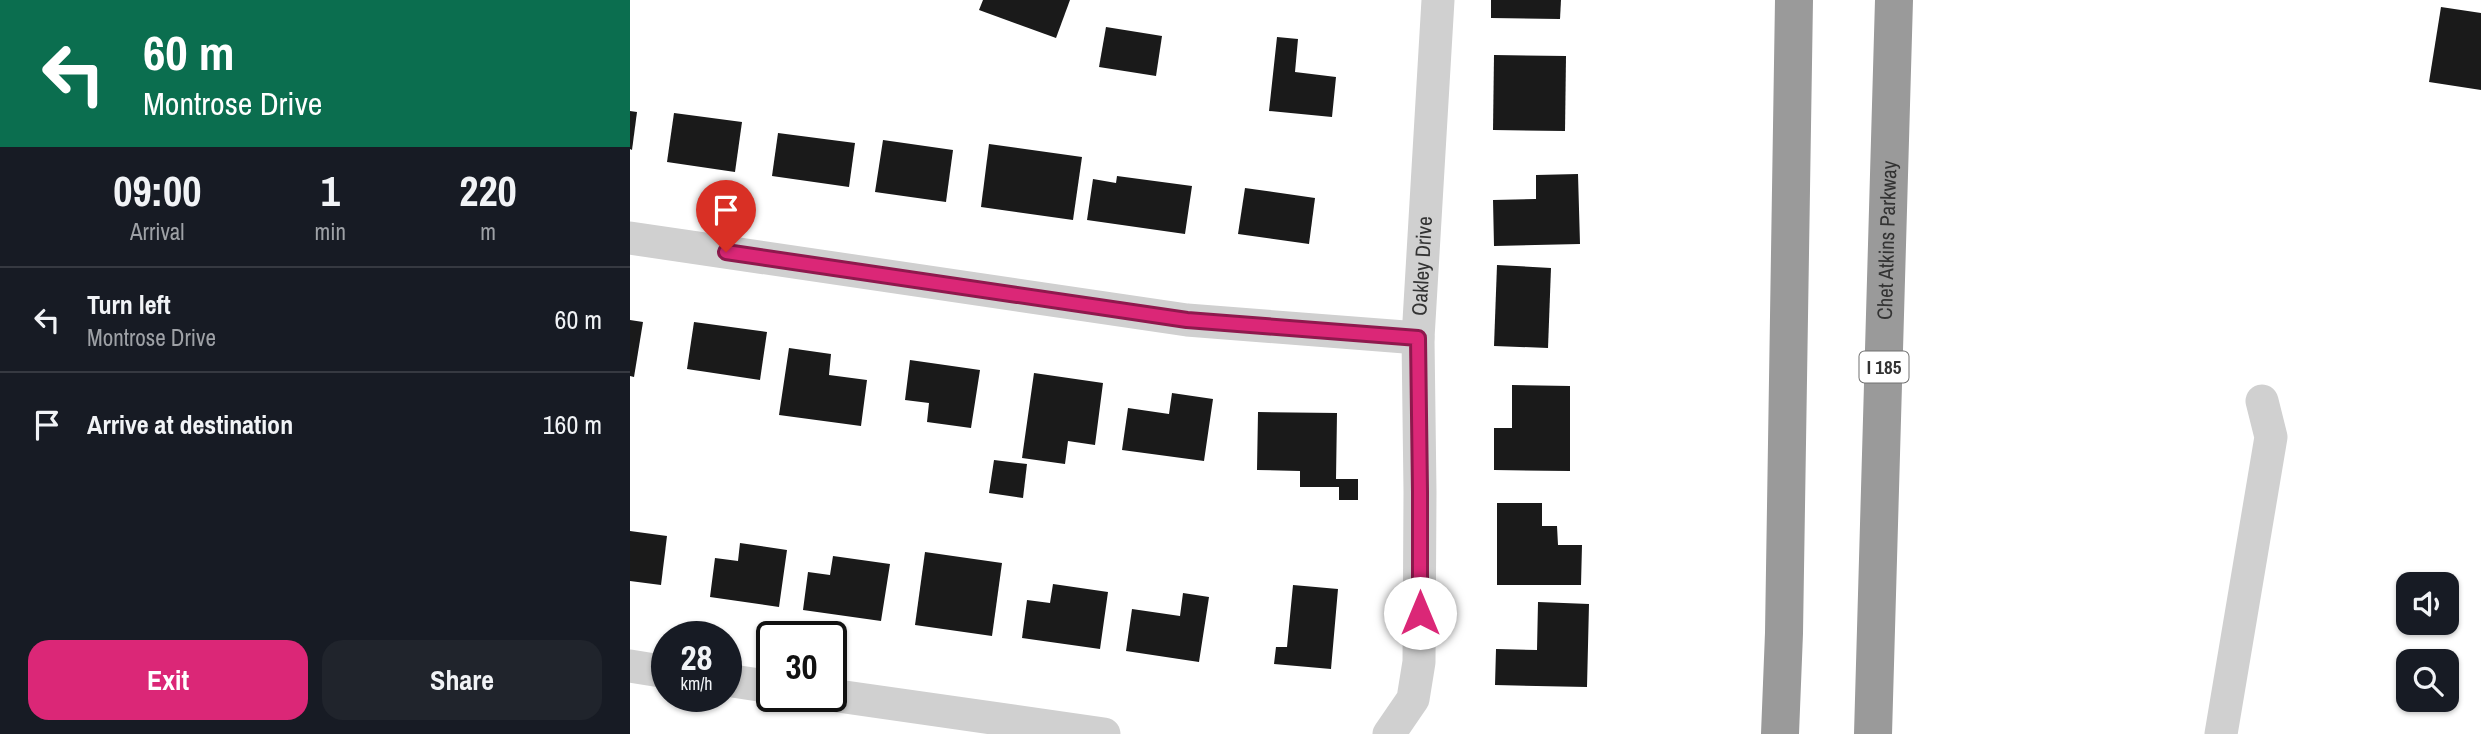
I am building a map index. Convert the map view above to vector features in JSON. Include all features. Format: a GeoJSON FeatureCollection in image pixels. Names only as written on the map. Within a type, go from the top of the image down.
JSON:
{"type":"FeatureCollection","features":[{"type":"Feature","properties":{"kind":"highway"},"geometry":{"type":"LineString","coordinates":[[1780,734],[1794,0]]}},
{"type":"Feature","properties":{"kind":"highway","name":"Chet Atkins Parkway"},"geometry":{"type":"LineString","coordinates":[[1873,734],[1894,0]]}},
{"type":"Feature","properties":{"kind":"street","name":"Oakley Drive"},"geometry":{"type":"LineString","coordinates":[[1389,734],[1413,699],[1419,662],[1418,338],[1438,0]]}},
{"type":"Feature","properties":{"kind":"street"},"geometry":{"type":"LineString","coordinates":[[630,238],[1187,320],[1418,338]]}},
{"type":"Feature","properties":{"kind":"street"},"geometry":{"type":"LineString","coordinates":[[2221,734],[2271,437],[2262,401]]}},
{"type":"Feature","properties":{"kind":"street"},"geometry":{"type":"LineString","coordinates":[[630,666],[651,669]]}},
{"type":"Feature","properties":{"kind":"street"},"geometry":{"type":"LineString","coordinates":[[847,699],[948,723],[1104,734]]}},
{"type":"Feature","properties":{"kind":"building"},"geometry":{"type":"Polygon","coordinates":[[[983,0],[1070,0],[1056,38],[979,10],[983,0]]]}},
{"type":"Feature","properties":{"kind":"building"},"geometry":{"type":"Polygon","coordinates":[[[1491,0],[1561,0],[1560,19],[1491,18],[1491,0]]]}},
{"type":"Feature","properties":{"kind":"building"},"geometry":{"type":"Polygon","coordinates":[[[2441,7],[2481,13],[2481,90],[2429,82],[2441,7]]]}},
{"type":"Feature","properties":{"kind":"building"},"geometry":{"type":"Polygon","coordinates":[[[1106,27],[1162,36],[1156,76],[1099,67],[1106,27]]]}},
{"type":"Feature","properties":{"kind":"building"},"geometry":{"type":"Polygon","coordinates":[[[1277,37],[1298,39],[1295,72],[1336,77],[1332,117],[1269,111],[1277,37]]]}},
{"type":"Feature","properties":{"kind":"building"},"geometry":{"type":"Polygon","coordinates":[[[1494,55],[1566,56],[1565,131],[1493,130],[1494,55]]]}},
{"type":"Feature","properties":{"kind":"building"},"geometry":{"type":"Polygon","coordinates":[[[630,111],[637,112],[632,150],[630,149],[630,111]]]}},
{"type":"Feature","properties":{"kind":"building"},"geometry":{"type":"Polygon","coordinates":[[[674,113],[742,122],[735,172],[667,162],[674,113]]]}},
{"type":"Feature","properties":{"kind":"building"},"geometry":{"type":"Polygon","coordinates":[[[778,133],[855,143],[849,187],[772,176],[778,133]]]}},
{"type":"Feature","properties":{"kind":"building"},"geometry":{"type":"Polygon","coordinates":[[[883,140],[953,150],[946,202],[875,192],[883,140]]]}},
{"type":"Feature","properties":{"kind":"building"},"geometry":{"type":"Polygon","coordinates":[[[989,144],[1082,157],[1073,220],[981,207],[989,144]]]}},
{"type":"Feature","properties":{"kind":"building"},"geometry":{"type":"Polygon","coordinates":[[[1578,174],[1580,244],[1494,246],[1493,200],[1536,199],[1536,175],[1578,174]]]}},
{"type":"Feature","properties":{"kind":"building"},"geometry":{"type":"Polygon","coordinates":[[[1117,176],[1192,186],[1185,234],[1087,220],[1093,179],[1116,183],[1117,176]]]}},
{"type":"Feature","properties":{"kind":"building"},"geometry":{"type":"Polygon","coordinates":[[[1245,188],[1315,198],[1309,244],[1238,234],[1245,188]]]}},
{"type":"Feature","properties":{"kind":"building"},"geometry":{"type":"Polygon","coordinates":[[[1497,265],[1551,268],[1548,348],[1494,346],[1497,265]]]}},
{"type":"Feature","properties":{"kind":"building"},"geometry":{"type":"Polygon","coordinates":[[[630,320],[643,322],[634,377],[630,376],[630,320]]]}},
{"type":"Feature","properties":{"kind":"building"},"geometry":{"type":"Polygon","coordinates":[[[694,322],[767,332],[760,380],[687,369],[694,322]]]}},
{"type":"Feature","properties":{"kind":"building"},"geometry":{"type":"Polygon","coordinates":[[[789,348],[831,354],[829,375],[867,380],[861,426],[779,415],[789,348]]]}},
{"type":"Feature","properties":{"kind":"building"},"geometry":{"type":"Polygon","coordinates":[[[910,360],[980,370],[971,428],[927,422],[929,403],[905,400],[910,360]]]}},
{"type":"Feature","properties":{"kind":"building"},"geometry":{"type":"Polygon","coordinates":[[[1034,373],[1103,383],[1095,445],[1068,441],[1065,464],[1022,458],[1034,373]]]}},
{"type":"Feature","properties":{"kind":"building"},"geometry":{"type":"Polygon","coordinates":[[[1512,385],[1570,386],[1570,471],[1494,470],[1494,428],[1512,428],[1512,385]]]}},
{"type":"Feature","properties":{"kind":"building"},"geometry":{"type":"Polygon","coordinates":[[[1172,393],[1213,399],[1204,461],[1122,450],[1128,408],[1169,414],[1172,393]]]}},
{"type":"Feature","properties":{"kind":"building"},"geometry":{"type":"Polygon","coordinates":[[[1258,412],[1337,413],[1336,479],[1358,479],[1358,500],[1339,500],[1339,487],[1300,487],[1300,471],[1257,470],[1258,412]]]}},
{"type":"Feature","properties":{"kind":"building"},"geometry":{"type":"Polygon","coordinates":[[[994,460],[1027,464],[1023,498],[989,493],[994,460]]]}},
{"type":"Feature","properties":{"kind":"building"},"geometry":{"type":"Polygon","coordinates":[[[1497,503],[1542,503],[1542,526],[1557,526],[1558,545],[1582,545],[1581,585],[1497,585],[1497,503]]]}},
{"type":"Feature","properties":{"kind":"building"},"geometry":{"type":"Polygon","coordinates":[[[630,531],[667,536],[661,585],[630,581],[630,531]]]}},
{"type":"Feature","properties":{"kind":"building"},"geometry":{"type":"Polygon","coordinates":[[[740,543],[787,550],[779,607],[710,597],[715,558],[738,561],[740,543]]]}},
{"type":"Feature","properties":{"kind":"building"},"geometry":{"type":"Polygon","coordinates":[[[925,552],[1002,563],[992,636],[915,625],[925,552]]]}},
{"type":"Feature","properties":{"kind":"building"},"geometry":{"type":"Polygon","coordinates":[[[833,556],[890,564],[881,621],[803,610],[808,572],[830,575],[833,556]]]}},
{"type":"Feature","properties":{"kind":"building"},"geometry":{"type":"Polygon","coordinates":[[[1053,584],[1108,592],[1100,649],[1022,638],[1027,600],[1050,603],[1053,584]]]}},
{"type":"Feature","properties":{"kind":"building"},"geometry":{"type":"Polygon","coordinates":[[[1293,585],[1338,589],[1331,669],[1274,664],[1276,647],[1287,647],[1293,585]]]}},
{"type":"Feature","properties":{"kind":"building"},"geometry":{"type":"Polygon","coordinates":[[[1183,593],[1209,597],[1199,662],[1126,651],[1132,609],[1180,616],[1183,593]]]}},
{"type":"Feature","properties":{"kind":"building"},"geometry":{"type":"Polygon","coordinates":[[[1538,602],[1589,604],[1587,687],[1495,685],[1496,649],[1537,650],[1538,602]]]}},
{"type":"Feature","properties":{"kind":"route"},"geometry":{"type":"LineString","coordinates":[[726,252],[1187,320],[1418,338],[1420,613]]}}]}
